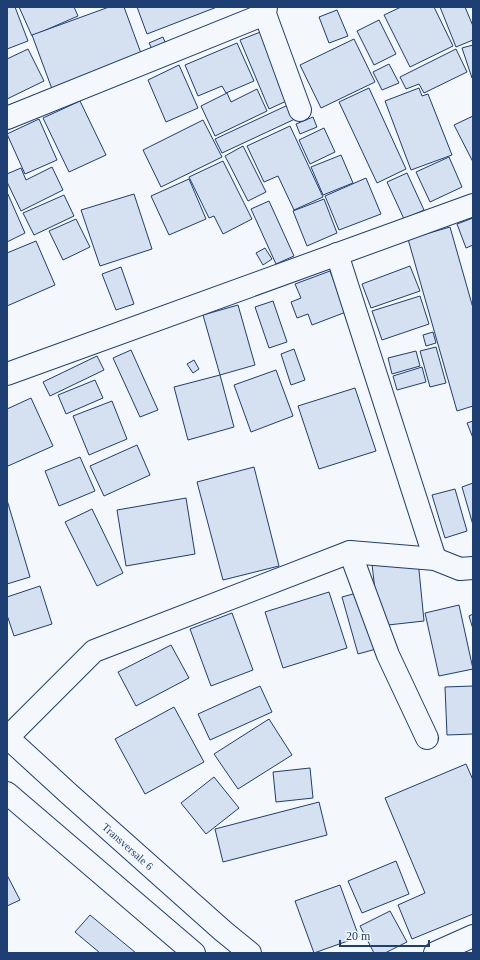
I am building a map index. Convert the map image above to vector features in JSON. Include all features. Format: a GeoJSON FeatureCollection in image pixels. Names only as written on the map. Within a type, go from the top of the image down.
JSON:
{"type":"FeatureCollection","features":[{"type":"Feature","properties":{"kind":"street"},"geometry":{"type":"LineString","coordinates":[[7,118],[265,10],[300,110]]}},
{"type":"Feature","properties":{"kind":"street"},"geometry":{"type":"LineString","coordinates":[[7,374],[473,205]]}},
{"type":"Feature","properties":{"kind":"street"},"geometry":{"type":"LineString","coordinates":[[337,254],[435,559]]}},
{"type":"Feature","properties":{"kind":"street"},"geometry":{"type":"LineString","coordinates":[[350,552],[388,655],[427,738]]}},
{"type":"Feature","properties":{"kind":"street"},"geometry":{"type":"LineString","coordinates":[[7,737],[94,651],[350,552],[435,559],[460,569],[473,568]]}},
{"type":"Feature","properties":{"kind":"street","name":"Transversale 6"},"geometry":{"type":"LineString","coordinates":[[7,737],[223,931],[250,953]]}},
{"type":"Feature","properties":{"kind":"street"},"geometry":{"type":"LineString","coordinates":[[7,793],[194,953]]}},
{"type":"Feature","properties":{"kind":"street"},"geometry":{"type":"LineString","coordinates":[[435,953],[473,936]]}},
{"type":"Feature","properties":{"kind":"building"},"geometry":{"type":"Polygon","coordinates":[[[7,7],[15,7],[28,41],[7,49],[7,7]]]}},
{"type":"Feature","properties":{"kind":"building"},"geometry":{"type":"Polygon","coordinates":[[[19,7],[74,7],[78,16],[32,36],[19,7]]]}},
{"type":"Feature","properties":{"kind":"building"},"geometry":{"type":"Polygon","coordinates":[[[109,7],[124,7],[142,56],[52,89],[32,35],[109,7]]]}},
{"type":"Feature","properties":{"kind":"building"},"geometry":{"type":"Polygon","coordinates":[[[137,7],[217,7],[147,34],[137,7]]]}},
{"type":"Feature","properties":{"kind":"building"},"geometry":{"type":"Polygon","coordinates":[[[401,7],[434,7],[453,46],[410,67],[384,15],[401,7]]]}},
{"type":"Feature","properties":{"kind":"building"},"geometry":{"type":"Polygon","coordinates":[[[440,7],[465,7],[473,26],[473,40],[456,47],[440,7]]]}},
{"type":"Feature","properties":{"kind":"building"},"geometry":{"type":"Polygon","coordinates":[[[337,10],[348,36],[329,43],[319,17],[337,10]]]}},
{"type":"Feature","properties":{"kind":"building"},"geometry":{"type":"Polygon","coordinates":[[[379,20],[396,54],[374,65],[357,31],[379,20]]]}},
{"type":"Feature","properties":{"kind":"building"},"geometry":{"type":"Polygon","coordinates":[[[263,31],[291,99],[269,109],[240,40],[263,31]]]}},
{"type":"Feature","properties":{"kind":"building"},"geometry":{"type":"Polygon","coordinates":[[[163,37],[167,47],[154,53],[149,43],[163,37]]]}},
{"type":"Feature","properties":{"kind":"building"},"geometry":{"type":"Polygon","coordinates":[[[354,39],[375,82],[321,108],[300,65],[354,39]]]}},
{"type":"Feature","properties":{"kind":"building"},"geometry":{"type":"Polygon","coordinates":[[[237,43],[254,81],[226,93],[222,86],[198,96],[185,65],[237,43]]]}},
{"type":"Feature","properties":{"kind":"building"},"geometry":{"type":"Polygon","coordinates":[[[473,45],[473,77],[472,78],[462,48],[473,45]]]}},
{"type":"Feature","properties":{"kind":"building"},"geometry":{"type":"Polygon","coordinates":[[[28,49],[44,81],[7,99],[7,59],[28,49]]]}},
{"type":"Feature","properties":{"kind":"building"},"geometry":{"type":"Polygon","coordinates":[[[456,49],[467,72],[424,93],[419,84],[406,89],[400,77],[456,49]]]}},
{"type":"Feature","properties":{"kind":"building"},"geometry":{"type":"Polygon","coordinates":[[[389,64],[399,83],[382,90],[373,72],[389,64]]]}},
{"type":"Feature","properties":{"kind":"building"},"geometry":{"type":"Polygon","coordinates":[[[179,65],[198,108],[166,122],[148,80],[179,65]]]}},
{"type":"Feature","properties":{"kind":"building"},"geometry":{"type":"Polygon","coordinates":[[[369,88],[406,169],[377,183],[339,102],[369,88]]]}},
{"type":"Feature","properties":{"kind":"building"},"geometry":{"type":"Polygon","coordinates":[[[419,88],[422,96],[428,94],[452,155],[411,170],[385,101],[419,88]]]}},
{"type":"Feature","properties":{"kind":"building"},"geometry":{"type":"Polygon","coordinates":[[[257,89],[267,111],[215,136],[201,106],[227,93],[231,102],[257,89]]]}},
{"type":"Feature","properties":{"kind":"building"},"geometry":{"type":"Polygon","coordinates":[[[80,101],[106,155],[69,172],[43,118],[80,101]]]}},
{"type":"Feature","properties":{"kind":"building"},"geometry":{"type":"Polygon","coordinates":[[[288,105],[295,119],[222,153],[215,139],[288,105]]]}},
{"type":"Feature","properties":{"kind":"building"},"geometry":{"type":"Polygon","coordinates":[[[473,116],[473,162],[454,125],[473,116]]]}},
{"type":"Feature","properties":{"kind":"building"},"geometry":{"type":"Polygon","coordinates":[[[313,117],[317,127],[300,134],[296,124],[313,117]]]}},
{"type":"Feature","properties":{"kind":"building"},"geometry":{"type":"Polygon","coordinates":[[[39,119],[57,160],[25,174],[7,134],[39,119]]]}},
{"type":"Feature","properties":{"kind":"building"},"geometry":{"type":"Polygon","coordinates":[[[203,120],[222,157],[161,187],[143,150],[203,120]]]}},
{"type":"Feature","properties":{"kind":"building"},"geometry":{"type":"Polygon","coordinates":[[[290,126],[323,197],[294,210],[278,176],[264,182],[247,146],[290,126]]]}},
{"type":"Feature","properties":{"kind":"building"},"geometry":{"type":"Polygon","coordinates":[[[324,128],[335,152],[310,164],[299,140],[324,128]]]}},
{"type":"Feature","properties":{"kind":"building"},"geometry":{"type":"Polygon","coordinates":[[[243,146],[266,192],[248,201],[225,156],[243,146]]]}},
{"type":"Feature","properties":{"kind":"building"},"geometry":{"type":"Polygon","coordinates":[[[341,155],[353,183],[323,195],[311,167],[341,155]]]}},
{"type":"Feature","properties":{"kind":"building"},"geometry":{"type":"Polygon","coordinates":[[[449,157],[462,187],[430,202],[416,172],[449,157]]]}},
{"type":"Feature","properties":{"kind":"building"},"geometry":{"type":"Polygon","coordinates":[[[223,161],[252,219],[223,234],[214,216],[209,218],[189,177],[223,161]]]}},
{"type":"Feature","properties":{"kind":"building"},"geometry":{"type":"Polygon","coordinates":[[[52,167],[63,190],[21,211],[7,182],[7,174],[21,168],[26,180],[52,167]]]}},
{"type":"Feature","properties":{"kind":"building"},"geometry":{"type":"Polygon","coordinates":[[[407,173],[424,210],[404,219],[387,182],[407,173]]]}},
{"type":"Feature","properties":{"kind":"building"},"geometry":{"type":"Polygon","coordinates":[[[366,178],[381,214],[339,230],[325,196],[366,178]]]}},
{"type":"Feature","properties":{"kind":"building"},"geometry":{"type":"Polygon","coordinates":[[[189,179],[206,219],[169,235],[151,196],[189,179]]]}},
{"type":"Feature","properties":{"kind":"building"},"geometry":{"type":"Polygon","coordinates":[[[7,192],[25,233],[7,242],[7,192]]]}},
{"type":"Feature","properties":{"kind":"building"},"geometry":{"type":"Polygon","coordinates":[[[134,194],[152,249],[100,266],[81,210],[134,194]]]}},
{"type":"Feature","properties":{"kind":"building"},"geometry":{"type":"Polygon","coordinates":[[[64,195],[74,216],[34,235],[23,213],[64,195]]]}},
{"type":"Feature","properties":{"kind":"building"},"geometry":{"type":"Polygon","coordinates":[[[324,199],[337,233],[307,246],[293,211],[324,199]]]}},
{"type":"Feature","properties":{"kind":"building"},"geometry":{"type":"Polygon","coordinates":[[[269,201],[294,256],[276,264],[251,209],[269,201]]]}},
{"type":"Feature","properties":{"kind":"building"},"geometry":{"type":"Polygon","coordinates":[[[473,218],[473,245],[466,248],[457,224],[473,218]]]}},
{"type":"Feature","properties":{"kind":"building"},"geometry":{"type":"Polygon","coordinates":[[[76,219],[90,247],[63,260],[49,231],[76,219]]]}},
{"type":"Feature","properties":{"kind":"building"},"geometry":{"type":"Polygon","coordinates":[[[450,227],[473,308],[473,406],[457,411],[408,239],[450,227]]]}},
{"type":"Feature","properties":{"kind":"building"},"geometry":{"type":"Polygon","coordinates":[[[36,241],[55,285],[7,306],[7,253],[36,241]]]}},
{"type":"Feature","properties":{"kind":"building"},"geometry":{"type":"Polygon","coordinates":[[[265,248],[272,259],[263,265],[256,253],[265,248]]]}},
{"type":"Feature","properties":{"kind":"building"},"geometry":{"type":"Polygon","coordinates":[[[410,266],[420,291],[371,308],[362,284],[410,266]]]}},
{"type":"Feature","properties":{"kind":"building"},"geometry":{"type":"Polygon","coordinates":[[[121,267],[134,304],[116,310],[102,274],[121,267]]]}},
{"type":"Feature","properties":{"kind":"building"},"geometry":{"type":"Polygon","coordinates":[[[330,271],[346,312],[312,325],[308,314],[297,318],[291,302],[301,298],[295,284],[330,271]]]}},
{"type":"Feature","properties":{"kind":"building"},"geometry":{"type":"Polygon","coordinates":[[[420,296],[429,324],[382,340],[372,311],[420,296]]]}},
{"type":"Feature","properties":{"kind":"building"},"geometry":{"type":"Polygon","coordinates":[[[273,301],[287,342],[269,348],[255,307],[273,301]]]}},
{"type":"Feature","properties":{"kind":"building"},"geometry":{"type":"Polygon","coordinates":[[[238,305],[255,365],[220,375],[203,315],[238,305]]]}},
{"type":"Feature","properties":{"kind":"building"},"geometry":{"type":"Polygon","coordinates":[[[433,332],[436,343],[426,346],[423,335],[433,332]]]}},
{"type":"Feature","properties":{"kind":"building"},"geometry":{"type":"Polygon","coordinates":[[[436,347],[446,383],[430,387],[420,351],[436,347]]]}},
{"type":"Feature","properties":{"kind":"building"},"geometry":{"type":"Polygon","coordinates":[[[294,349],[305,380],[291,385],[281,354],[294,349]]]}},
{"type":"Feature","properties":{"kind":"building"},"geometry":{"type":"Polygon","coordinates":[[[131,350],[158,410],[140,417],[113,358],[131,350]]]}},
{"type":"Feature","properties":{"kind":"building"},"geometry":{"type":"Polygon","coordinates":[[[416,351],[420,366],[392,374],[388,358],[416,351]]]}},
{"type":"Feature","properties":{"kind":"building"},"geometry":{"type":"Polygon","coordinates":[[[97,356],[104,370],[50,396],[43,382],[97,356]]]}},
{"type":"Feature","properties":{"kind":"building"},"geometry":{"type":"Polygon","coordinates":[[[194,360],[199,369],[193,373],[187,364],[194,360]]]}},
{"type":"Feature","properties":{"kind":"building"},"geometry":{"type":"Polygon","coordinates":[[[422,367],[426,382],[397,390],[393,376],[422,367]]]}},
{"type":"Feature","properties":{"kind":"building"},"geometry":{"type":"Polygon","coordinates":[[[276,370],[293,416],[251,432],[234,385],[276,370]]]}},
{"type":"Feature","properties":{"kind":"building"},"geometry":{"type":"Polygon","coordinates":[[[220,375],[234,427],[188,440],[174,387],[220,375]]]}},
{"type":"Feature","properties":{"kind":"building"},"geometry":{"type":"Polygon","coordinates":[[[95,380],[103,398],[66,414],[58,395],[95,380]]]}},
{"type":"Feature","properties":{"kind":"building"},"geometry":{"type":"Polygon","coordinates":[[[355,388],[376,451],[319,469],[298,406],[355,388]]]}},
{"type":"Feature","properties":{"kind":"building"},"geometry":{"type":"Polygon","coordinates":[[[31,398],[53,446],[8,466],[7,409],[31,398]]]}},
{"type":"Feature","properties":{"kind":"building"},"geometry":{"type":"Polygon","coordinates":[[[112,401],[127,439],[89,455],[73,416],[112,401]]]}},
{"type":"Feature","properties":{"kind":"building"},"geometry":{"type":"Polygon","coordinates":[[[473,421],[473,438],[467,423],[473,421]]]}},
{"type":"Feature","properties":{"kind":"building"},"geometry":{"type":"Polygon","coordinates":[[[137,445],[150,475],[104,496],[90,466],[137,445]]]}},
{"type":"Feature","properties":{"kind":"building"},"geometry":{"type":"Polygon","coordinates":[[[80,457],[95,491],[59,506],[45,471],[80,457]]]}},
{"type":"Feature","properties":{"kind":"building"},"geometry":{"type":"Polygon","coordinates":[[[254,467],[279,566],[223,580],[197,482],[254,467]]]}},
{"type":"Feature","properties":{"kind":"building"},"geometry":{"type":"Polygon","coordinates":[[[473,483],[473,525],[462,487],[473,483]]]}},
{"type":"Feature","properties":{"kind":"building"},"geometry":{"type":"Polygon","coordinates":[[[455,489],[467,531],[445,538],[432,495],[455,489]]]}},
{"type":"Feature","properties":{"kind":"building"},"geometry":{"type":"Polygon","coordinates":[[[186,498],[195,554],[126,566],[117,510],[186,498]]]}},
{"type":"Feature","properties":{"kind":"building"},"geometry":{"type":"Polygon","coordinates":[[[7,500],[30,577],[7,584],[7,500]]]}},
{"type":"Feature","properties":{"kind":"building"},"geometry":{"type":"Polygon","coordinates":[[[92,509],[123,573],[97,586],[65,522],[92,509]]]}},
{"type":"Feature","properties":{"kind":"building"},"geometry":{"type":"Polygon","coordinates":[[[418,560],[424,621],[379,626],[372,564],[418,560]]]}},
{"type":"Feature","properties":{"kind":"building"},"geometry":{"type":"Polygon","coordinates":[[[40,586],[52,624],[14,636],[7,615],[7,597],[40,586]]]}},
{"type":"Feature","properties":{"kind":"building"},"geometry":{"type":"Polygon","coordinates":[[[364,591],[380,648],[358,654],[342,597],[364,591]]]}},
{"type":"Feature","properties":{"kind":"building"},"geometry":{"type":"Polygon","coordinates":[[[329,592],[347,648],[283,668],[265,612],[329,592]]]}},
{"type":"Feature","properties":{"kind":"building"},"geometry":{"type":"Polygon","coordinates":[[[459,605],[473,669],[439,676],[425,613],[459,605]]]}},
{"type":"Feature","properties":{"kind":"building"},"geometry":{"type":"Polygon","coordinates":[[[232,613],[253,670],[211,686],[190,629],[232,613]]]}},
{"type":"Feature","properties":{"kind":"building"},"geometry":{"type":"Polygon","coordinates":[[[473,614],[473,629],[469,616],[473,614]]]}},
{"type":"Feature","properties":{"kind":"building"},"geometry":{"type":"Polygon","coordinates":[[[171,645],[189,678],[136,706],[118,672],[171,645]]]}},
{"type":"Feature","properties":{"kind":"building"},"geometry":{"type":"Polygon","coordinates":[[[260,686],[272,712],[210,740],[198,714],[260,686]]]}},
{"type":"Feature","properties":{"kind":"building"},"geometry":{"type":"Polygon","coordinates":[[[473,686],[473,734],[447,735],[445,687],[473,686]]]}},
{"type":"Feature","properties":{"kind":"building"},"geometry":{"type":"Polygon","coordinates":[[[174,707],[204,762],[145,794],[115,739],[174,707]]]}},
{"type":"Feature","properties":{"kind":"building"},"geometry":{"type":"Polygon","coordinates":[[[269,719],[292,755],[238,789],[214,754],[269,719]]]}},
{"type":"Feature","properties":{"kind":"building"},"geometry":{"type":"Polygon","coordinates":[[[466,764],[473,780],[473,914],[412,939],[398,905],[425,893],[385,798],[466,764]]]}},
{"type":"Feature","properties":{"kind":"building"},"geometry":{"type":"Polygon","coordinates":[[[310,768],[313,798],[276,802],[273,772],[310,768]]]}},
{"type":"Feature","properties":{"kind":"building"},"geometry":{"type":"Polygon","coordinates":[[[214,777],[239,808],[206,834],[181,803],[214,777]]]}},
{"type":"Feature","properties":{"kind":"building"},"geometry":{"type":"Polygon","coordinates":[[[319,802],[327,835],[223,862],[215,829],[319,802]]]}},
{"type":"Feature","properties":{"kind":"building"},"geometry":{"type":"Polygon","coordinates":[[[396,861],[409,894],[362,913],[348,881],[396,861]]]}},
{"type":"Feature","properties":{"kind":"building"},"geometry":{"type":"Polygon","coordinates":[[[7,875],[20,900],[7,906],[7,875]]]}},
{"type":"Feature","properties":{"kind":"building"},"geometry":{"type":"Polygon","coordinates":[[[340,885],[359,937],[314,953],[295,901],[340,885]]]}},
{"type":"Feature","properties":{"kind":"building"},"geometry":{"type":"Polygon","coordinates":[[[390,911],[407,942],[385,953],[374,953],[360,926],[390,911]]]}},
{"type":"Feature","properties":{"kind":"building"},"geometry":{"type":"Polygon","coordinates":[[[90,915],[136,953],[100,953],[75,932],[90,915]]]}}]}
